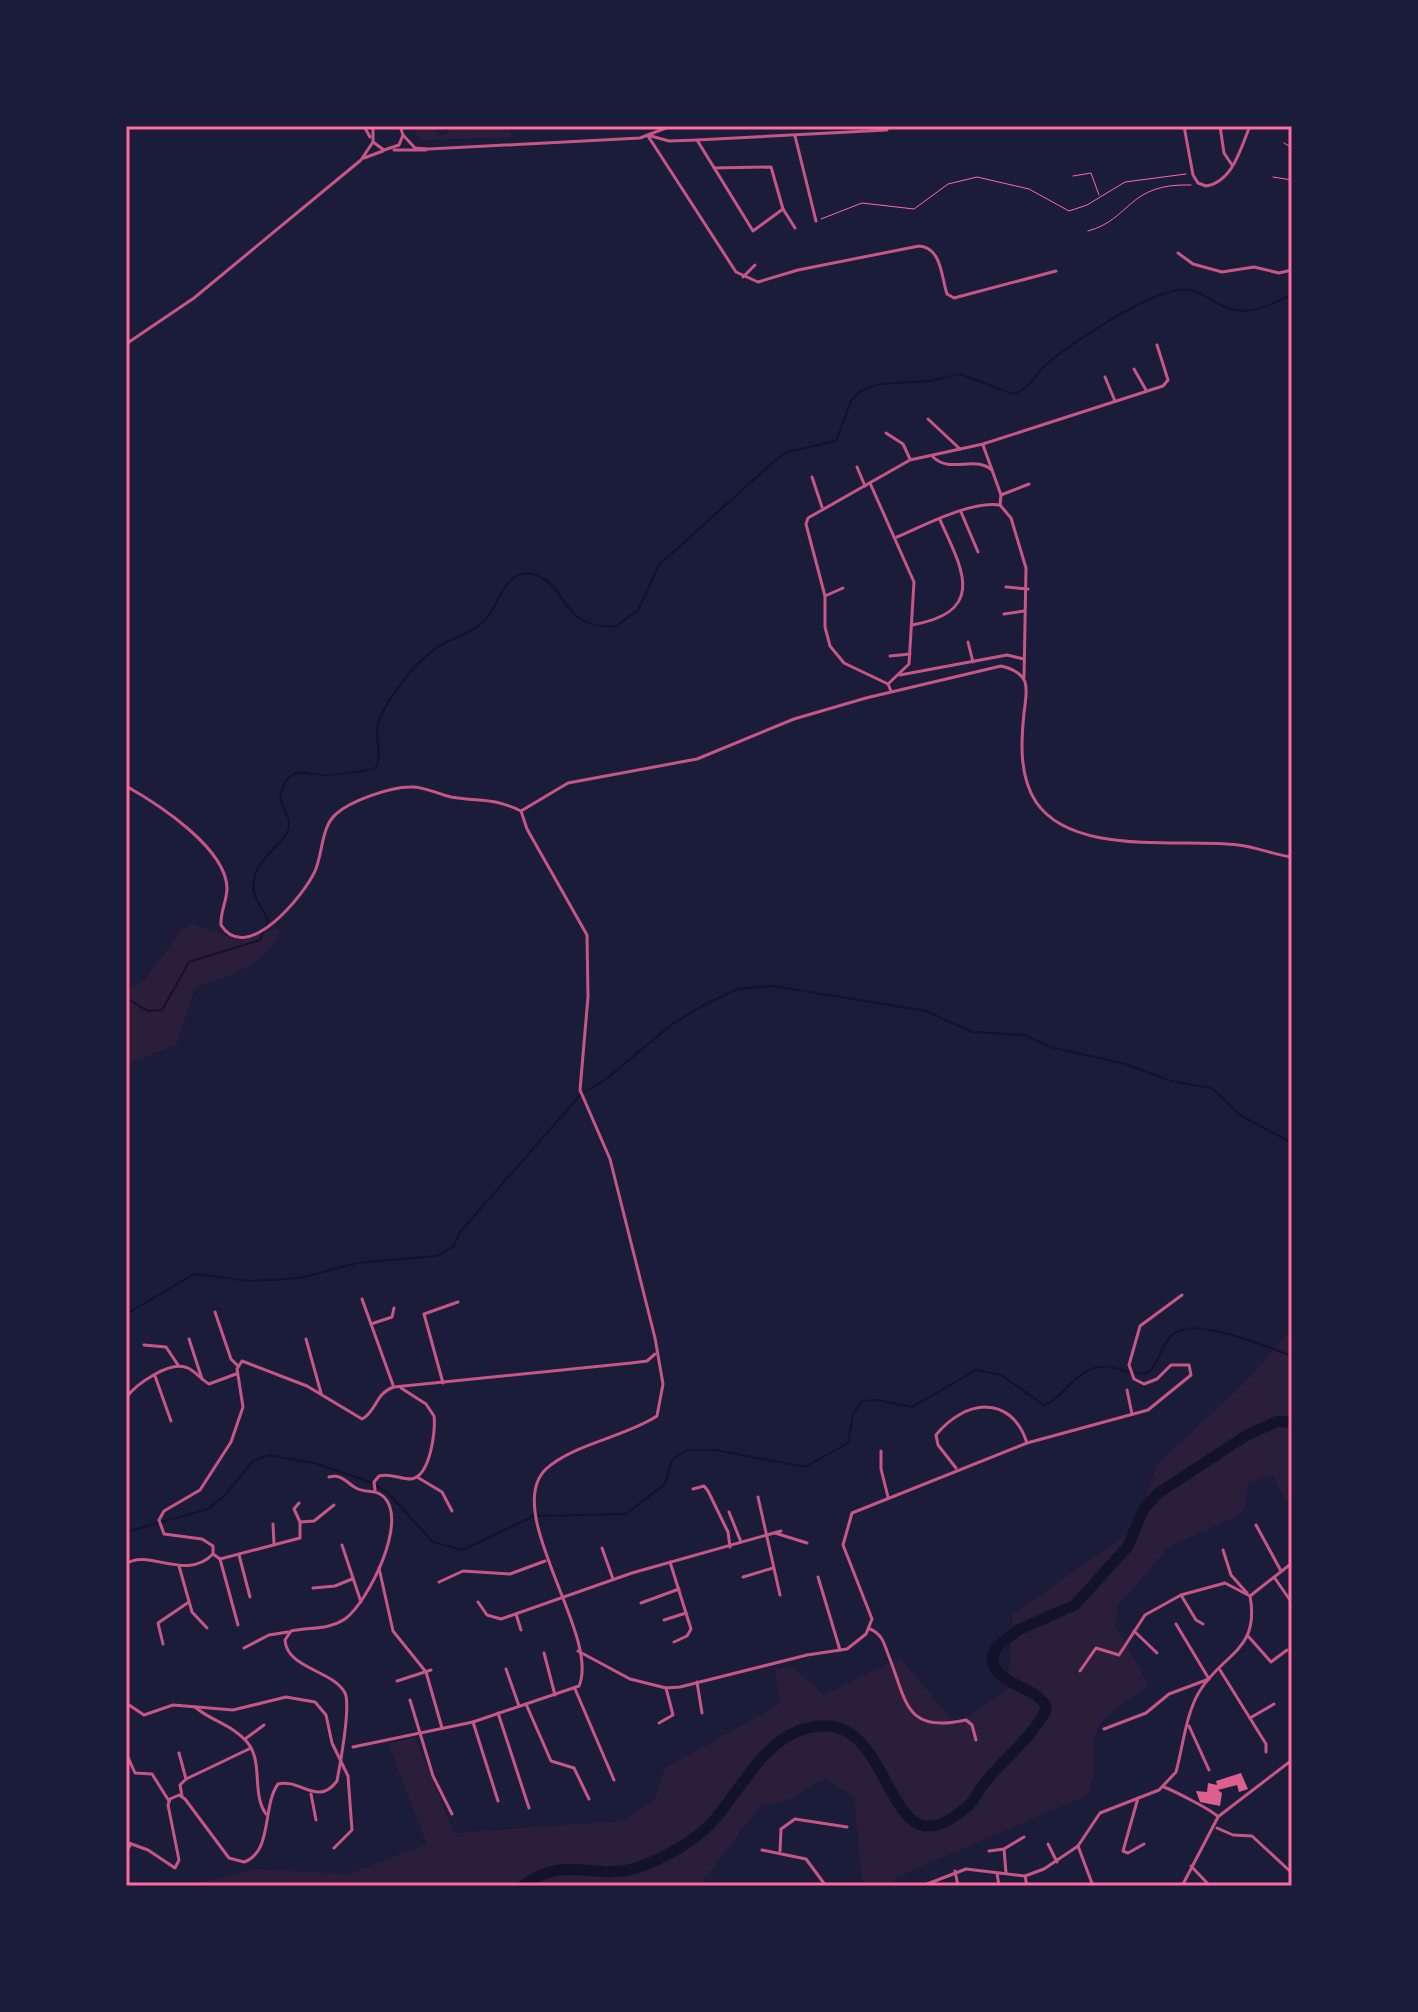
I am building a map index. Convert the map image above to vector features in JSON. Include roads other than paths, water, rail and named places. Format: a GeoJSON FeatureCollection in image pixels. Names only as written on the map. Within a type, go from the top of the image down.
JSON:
{"type":"FeatureCollection","features":[{"type":"Feature","properties":{"kind":"street"},"geometry":{"type":"LineString","coordinates":[[364,126],[372,141],[387,150],[414,152],[429,149]]}},
{"type":"Feature","properties":{"kind":"street"},"geometry":{"type":"LineString","coordinates":[[361,160],[372,141],[373,126]]}},
{"type":"Feature","properties":{"kind":"street"},"geometry":{"type":"LineString","coordinates":[[400,126],[403,135],[415,148],[429,149],[649,136],[669,141],[887,130]]}},
{"type":"Feature","properties":{"kind":"street"},"geometry":{"type":"LineString","coordinates":[[649,136],[671,126]]}},
{"type":"Feature","properties":{"kind":"street"},"geometry":{"type":"LineString","coordinates":[[834,133],[835,126]]}},
{"type":"Feature","properties":{"kind":"street"},"geometry":{"type":"LineString","coordinates":[[1184,126],[1193,175],[1202,186],[1219,182],[1232,165],[1250,126]]}},
{"type":"Feature","properties":{"kind":"street"},"geometry":{"type":"LineString","coordinates":[[1220,126],[1224,153],[1232,165]]}},
{"type":"Feature","properties":{"kind":"street"},"geometry":{"type":"LineString","coordinates":[[126,344],[194,298],[361,160],[399,145],[403,135]]}},
{"type":"Feature","properties":{"kind":"street"},"geometry":{"type":"LineString","coordinates":[[649,136],[743,277],[758,282],[798,270],[923,246],[935,253],[947,294],[954,298],[1056,271]]}},
{"type":"Feature","properties":{"kind":"street"},"geometry":{"type":"LineString","coordinates":[[795,136],[816,221]]}},
{"type":"Feature","properties":{"kind":"street"},"geometry":{"type":"LineString","coordinates":[[697,140],[753,231],[783,209]]}},
{"type":"Feature","properties":{"kind":"street"},"geometry":{"type":"LineString","coordinates":[[714,168],[771,167],[783,209],[795,228]]}},
{"type":"Feature","properties":{"kind":"street"},"geometry":{"type":"LineString","coordinates":[[1178,253],[1193,264],[1222,272],[1254,267],[1279,273],[1292,270]]}},
{"type":"Feature","properties":{"kind":"street"},"geometry":{"type":"LineString","coordinates":[[743,277],[755,265]]}},
{"type":"Feature","properties":{"kind":"street"},"geometry":{"type":"LineString","coordinates":[[891,691],[888,684],[836,656],[825,627],[825,596],[806,524],[811,515],[910,460],[983,444],[1163,386],[1168,380],[1157,345]]}},
{"type":"Feature","properties":{"kind":"street"},"geometry":{"type":"LineString","coordinates":[[1134,369],[1147,391]]}},
{"type":"Feature","properties":{"kind":"street"},"geometry":{"type":"LineString","coordinates":[[1105,377],[1115,401]]}},
{"type":"Feature","properties":{"kind":"street"},"geometry":{"type":"LineString","coordinates":[[928,419],[960,449]]}},
{"type":"Feature","properties":{"kind":"street"},"geometry":{"type":"LineString","coordinates":[[886,433],[903,444],[910,460]]}},
{"type":"Feature","properties":{"kind":"street"},"geometry":{"type":"LineString","coordinates":[[983,444],[1001,495],[1000,505]]}},
{"type":"Feature","properties":{"kind":"street"},"geometry":{"type":"LineString","coordinates":[[932,455],[941,464],[975,462],[992,470]]}},
{"type":"Feature","properties":{"kind":"street"},"geometry":{"type":"LineString","coordinates":[[857,467],[865,487]]}},
{"type":"Feature","properties":{"kind":"street"},"geometry":{"type":"LineString","coordinates":[[812,477],[823,509]]}},
{"type":"Feature","properties":{"kind":"street"},"geometry":{"type":"LineString","coordinates":[[870,483],[914,582],[909,664],[888,684]]}},
{"type":"Feature","properties":{"kind":"street"},"geometry":{"type":"LineString","coordinates":[[1001,495],[1029,484]]}},
{"type":"Feature","properties":{"kind":"street"},"geometry":{"type":"LineString","coordinates":[[896,538],[986,505],[1000,505],[1007,511],[1019,540],[1028,589],[1021,740],[1027,782],[1035,799],[1057,823],[1086,835],[1190,845],[1239,845],[1292,857]]}},
{"type":"Feature","properties":{"kind":"street"},"geometry":{"type":"LineString","coordinates":[[961,512],[978,552]]}},
{"type":"Feature","properties":{"kind":"street"},"geometry":{"type":"LineString","coordinates":[[912,625],[946,616],[955,609],[963,590],[962,569],[940,520]]}},
{"type":"Feature","properties":{"kind":"street"},"geometry":{"type":"LineString","coordinates":[[1006,587],[1028,589]]}},
{"type":"Feature","properties":{"kind":"street"},"geometry":{"type":"LineString","coordinates":[[825,596],[843,588]]}},
{"type":"Feature","properties":{"kind":"street"},"geometry":{"type":"LineString","coordinates":[[1004,614],[1026,611]]}},
{"type":"Feature","properties":{"kind":"street"},"geometry":{"type":"LineString","coordinates":[[968,642],[973,662]]}},
{"type":"Feature","properties":{"kind":"street"},"geometry":{"type":"LineString","coordinates":[[890,656],[910,654]]}},
{"type":"Feature","properties":{"kind":"street"},"geometry":{"type":"LineString","coordinates":[[900,675],[1007,655],[1025,659]]}},
{"type":"Feature","properties":{"kind":"street"},"geometry":{"type":"LineString","coordinates":[[1014,671],[1018,658]]}},
{"type":"Feature","properties":{"kind":"street"},"geometry":{"type":"LineString","coordinates":[[521,811],[568,783],[697,759],[794,719],[891,691],[990,667],[1014,671],[1025,682]]}},
{"type":"Feature","properties":{"kind":"street"},"geometry":{"type":"LineString","coordinates":[[126,786],[210,848],[222,869],[227,889],[220,919],[223,929],[237,936],[258,934],[273,923],[310,879],[332,818],[346,808],[413,786],[447,796],[492,799],[521,811],[527,829],[587,935],[588,997],[580,1090],[610,1159],[663,1384],[657,1416],[550,1465],[538,1481],[537,1511],[546,1560],[563,1596],[582,1679],[575,1689],[473,1722],[353,1747]]}},
{"type":"Feature","properties":{"kind":"street"},"geometry":{"type":"LineString","coordinates":[[578,1651],[610,1671],[666,1688],[807,1655],[840,1651],[857,1644],[870,1629],[871,1614],[842,1539],[852,1513],[956,1468],[1027,1443],[1132,1415],[1162,1402],[1188,1379],[1192,1369],[1185,1363],[1174,1363],[1144,1384],[1130,1373],[1140,1326],[1182,1295]]}},
{"type":"Feature","properties":{"kind":"street"},"geometry":{"type":"LineString","coordinates":[[362,1299],[396,1387],[426,1404],[434,1416],[425,1465],[417,1477]]}},
{"type":"Feature","properties":{"kind":"street"},"geometry":{"type":"LineString","coordinates":[[443,1384],[424,1314],[458,1302]]}},
{"type":"Feature","properties":{"kind":"street"},"geometry":{"type":"LineString","coordinates":[[371,1324],[392,1317],[394,1308]]}},
{"type":"Feature","properties":{"kind":"street"},"geometry":{"type":"LineString","coordinates":[[126,1564],[137,1558],[179,1566],[207,1560],[213,1554],[213,1546],[206,1540],[172,1537],[161,1531],[159,1520],[164,1511],[200,1490],[222,1459],[243,1407],[237,1365],[231,1359],[215,1312]]}},
{"type":"Feature","properties":{"kind":"street"},"geometry":{"type":"LineString","coordinates":[[189,1339],[202,1379]]}},
{"type":"Feature","properties":{"kind":"street"},"geometry":{"type":"LineString","coordinates":[[306,1339],[321,1393]]}},
{"type":"Feature","properties":{"kind":"street"},"geometry":{"type":"LineString","coordinates":[[144,1345],[166,1347],[178,1367]]}},
{"type":"Feature","properties":{"kind":"street"},"geometry":{"type":"LineString","coordinates":[[237,1365],[242,1361],[252,1362],[321,1393],[362,1419],[370,1414],[380,1393],[396,1387],[647,1361],[655,1354]]}},
{"type":"Feature","properties":{"kind":"street"},"geometry":{"type":"LineString","coordinates":[[126,1398],[133,1389],[178,1367],[189,1368],[213,1384],[237,1373]]}},
{"type":"Feature","properties":{"kind":"street"},"geometry":{"type":"LineString","coordinates":[[155,1376],[171,1421]]}},
{"type":"Feature","properties":{"kind":"street"},"geometry":{"type":"LineString","coordinates":[[126,1383],[133,1389]]}},
{"type":"Feature","properties":{"kind":"street"},"geometry":{"type":"LineString","coordinates":[[1127,1390],[1132,1415]]}},
{"type":"Feature","properties":{"kind":"street"},"geometry":{"type":"LineString","coordinates":[[956,1468],[938,1445],[936,1435],[948,1422],[976,1407],[988,1404],[998,1409],[1021,1429],[1027,1443]]}},
{"type":"Feature","properties":{"kind":"street"},"geometry":{"type":"LineString","coordinates":[[881,1451],[881,1469],[888,1497]]}},
{"type":"Feature","properties":{"kind":"street"},"geometry":{"type":"LineString","coordinates":[[375,1490],[377,1478],[388,1474],[417,1477],[442,1492],[452,1511]]}},
{"type":"Feature","properties":{"kind":"street"},"geometry":{"type":"LineString","coordinates":[[244,1648],[269,1635],[329,1627],[346,1618],[361,1602],[390,1546],[386,1500],[375,1490],[356,1488],[340,1477],[329,1477]]}},
{"type":"Feature","properties":{"kind":"street"},"geometry":{"type":"LineString","coordinates":[[693,1489],[704,1486],[708,1491],[728,1532],[730,1547]]}},
{"type":"Feature","properties":{"kind":"street"},"geometry":{"type":"LineString","coordinates":[[758,1497],[780,1595]]}},
{"type":"Feature","properties":{"kind":"street"},"geometry":{"type":"LineString","coordinates":[[220,1559],[300,1538],[300,1522],[294,1509],[299,1503]]}},
{"type":"Feature","properties":{"kind":"street"},"geometry":{"type":"LineString","coordinates":[[300,1522],[314,1521],[334,1505]]}},
{"type":"Feature","properties":{"kind":"street"},"geometry":{"type":"LineString","coordinates":[[729,1512],[742,1543]]}},
{"type":"Feature","properties":{"kind":"street"},"geometry":{"type":"LineString","coordinates":[[273,1524],[274,1545]]}},
{"type":"Feature","properties":{"kind":"street"},"geometry":{"type":"LineString","coordinates":[[1256,1525],[1282,1571]]}},
{"type":"Feature","properties":{"kind":"street"},"geometry":{"type":"LineString","coordinates":[[478,1602],[493,1618],[516,1614],[613,1579],[781,1531]]}},
{"type":"Feature","properties":{"kind":"street"},"geometry":{"type":"LineString","coordinates":[[775,1533],[807,1543]]}},
{"type":"Feature","properties":{"kind":"street"},"geometry":{"type":"LineString","coordinates":[[342,1545],[361,1602]]}},
{"type":"Feature","properties":{"kind":"street"},"geometry":{"type":"LineString","coordinates":[[602,1548],[613,1579]]}},
{"type":"Feature","properties":{"kind":"street"},"geometry":{"type":"LineString","coordinates":[[922,1886],[955,1871],[972,1869],[1025,1876],[1057,1863],[1078,1846],[1100,1813],[1164,1787],[1176,1772],[1197,1698],[1209,1679],[1248,1635],[1252,1617],[1250,1596],[1231,1575],[1223,1550]]}},
{"type":"Feature","properties":{"kind":"street"},"geometry":{"type":"LineString","coordinates":[[213,1554],[220,1559],[238,1625]]}},
{"type":"Feature","properties":{"kind":"street"},"geometry":{"type":"LineString","coordinates":[[239,1554],[250,1597]]}},
{"type":"Feature","properties":{"kind":"street"},"geometry":{"type":"LineString","coordinates":[[439,1582],[463,1571],[489,1570],[510,1574],[546,1560]]}},
{"type":"Feature","properties":{"kind":"street"},"geometry":{"type":"LineString","coordinates":[[670,1562],[690,1633],[674,1642]]}},
{"type":"Feature","properties":{"kind":"street"},"geometry":{"type":"LineString","coordinates":[[1250,1596],[1292,1563]]}},
{"type":"Feature","properties":{"kind":"street"},"geometry":{"type":"LineString","coordinates":[[179,1566],[195,1618],[207,1628]]}},
{"type":"Feature","properties":{"kind":"street"},"geometry":{"type":"LineString","coordinates":[[379,1568],[395,1634],[428,1671],[442,1728]]}},
{"type":"Feature","properties":{"kind":"street"},"geometry":{"type":"LineString","coordinates":[[743,1577],[773,1568]]}},
{"type":"Feature","properties":{"kind":"street"},"geometry":{"type":"LineString","coordinates":[[1274,1576],[1292,1603]]}},
{"type":"Feature","properties":{"kind":"street"},"geometry":{"type":"LineString","coordinates":[[818,1577],[840,1651]]}},
{"type":"Feature","properties":{"kind":"street"},"geometry":{"type":"LineString","coordinates":[[313,1588],[335,1586],[352,1579]]}},
{"type":"Feature","properties":{"kind":"street"},"geometry":{"type":"LineString","coordinates":[[1080,1671],[1096,1648],[1119,1655],[1145,1615],[1181,1595],[1225,1583],[1250,1596]]}},
{"type":"Feature","properties":{"kind":"street"},"geometry":{"type":"LineString","coordinates":[[641,1603],[679,1589]]}},
{"type":"Feature","properties":{"kind":"street"},"geometry":{"type":"LineString","coordinates":[[1181,1595],[1196,1620],[1203,1624]]}},
{"type":"Feature","properties":{"kind":"street"},"geometry":{"type":"LineString","coordinates":[[163,1644],[158,1623],[189,1602]]}},
{"type":"Feature","properties":{"kind":"street"},"geometry":{"type":"LineString","coordinates":[[664,1620],[686,1613]]}},
{"type":"Feature","properties":{"kind":"street"},"geometry":{"type":"LineString","coordinates":[[516,1614],[521,1630]]}},
{"type":"Feature","properties":{"kind":"street"},"geometry":{"type":"LineString","coordinates":[[1176,1624],[1209,1679]]}},
{"type":"Feature","properties":{"kind":"street"},"geometry":{"type":"LineString","coordinates":[[870,1629],[881,1637],[908,1704],[917,1718],[930,1725],[966,1720],[972,1725],[976,1740]]}},
{"type":"Feature","properties":{"kind":"street"},"geometry":{"type":"LineString","coordinates":[[1133,1630],[1157,1653]]}},
{"type":"Feature","properties":{"kind":"street"},"geometry":{"type":"LineString","coordinates":[[251,1748],[186,1779],[180,1785],[182,1796],[229,1858],[238,1863],[250,1860],[258,1851],[275,1788],[280,1783],[311,1794],[334,1786],[348,1709],[346,1696],[338,1686],[289,1653],[285,1640],[291,1631]]}},
{"type":"Feature","properties":{"kind":"street"},"geometry":{"type":"LineString","coordinates":[[1248,1635],[1271,1662],[1287,1650]]}},
{"type":"Feature","properties":{"kind":"street"},"geometry":{"type":"LineString","coordinates":[[544,1653],[555,1695]]}},
{"type":"Feature","properties":{"kind":"street"},"geometry":{"type":"LineString","coordinates":[[506,1669],[519,1706]]}},
{"type":"Feature","properties":{"kind":"street"},"geometry":{"type":"LineString","coordinates":[[1220,1670],[1266,1744],[1266,1752]]}},
{"type":"Feature","properties":{"kind":"street"},"geometry":{"type":"LineString","coordinates":[[397,1681],[428,1671]]}},
{"type":"Feature","properties":{"kind":"street"},"geometry":{"type":"LineString","coordinates":[[1104,1729],[1146,1713],[1169,1694],[1209,1679]]}},
{"type":"Feature","properties":{"kind":"street"},"geometry":{"type":"LineString","coordinates":[[697,1682],[702,1713]]}},
{"type":"Feature","properties":{"kind":"street"},"geometry":{"type":"LineString","coordinates":[[659,1723],[673,1715],[666,1688]]}},
{"type":"Feature","properties":{"kind":"street"},"geometry":{"type":"LineString","coordinates":[[575,1689],[614,1780]]}},
{"type":"Feature","properties":{"kind":"street"},"geometry":{"type":"LineString","coordinates":[[126,1703],[144,1715],[173,1705],[203,1705],[233,1710],[278,1698],[308,1700],[324,1711],[348,1776],[352,1830],[334,1848]]}},
{"type":"Feature","properties":{"kind":"street"},"geometry":{"type":"LineString","coordinates":[[410,1700],[433,1776],[452,1814]]}},
{"type":"Feature","properties":{"kind":"street"},"geometry":{"type":"LineString","coordinates":[[526,1704],[551,1761],[574,1768],[589,1799]]}},
{"type":"Feature","properties":{"kind":"street"},"geometry":{"type":"LineString","coordinates":[[1250,1718],[1274,1704]]}},
{"type":"Feature","properties":{"kind":"street"},"geometry":{"type":"LineString","coordinates":[[195,1707],[245,1739],[251,1748],[258,1799],[268,1816]]}},
{"type":"Feature","properties":{"kind":"street"},"geometry":{"type":"LineString","coordinates":[[498,1713],[529,1808]]}},
{"type":"Feature","properties":{"kind":"street"},"geometry":{"type":"LineString","coordinates":[[473,1722],[498,1801]]}},
{"type":"Feature","properties":{"kind":"street"},"geometry":{"type":"LineString","coordinates":[[1189,1724],[1209,1770]]}},
{"type":"Feature","properties":{"kind":"street"},"geometry":{"type":"LineString","coordinates":[[245,1739],[264,1725]]}},
{"type":"Feature","properties":{"kind":"street"},"geometry":{"type":"LineString","coordinates":[[126,1753],[135,1773],[152,1774],[169,1802],[178,1864],[171,1868],[155,1854],[128,1843],[126,1852]]}},
{"type":"Feature","properties":{"kind":"street"},"geometry":{"type":"LineString","coordinates":[[179,1753],[186,1779]]}},
{"type":"Feature","properties":{"kind":"street"},"geometry":{"type":"LineString","coordinates":[[1182,1886],[1218,1817],[1292,1760]]}},
{"type":"Feature","properties":{"kind":"street"},"geometry":{"type":"LineString","coordinates":[[1164,1787],[1214,1811],[1218,1817]]}},
{"type":"Feature","properties":{"kind":"street"},"geometry":{"type":"LineString","coordinates":[[311,1794],[316,1820]]}},
{"type":"Feature","properties":{"kind":"street"},"geometry":{"type":"LineString","coordinates":[[169,1802],[175,1795],[182,1796]]}},
{"type":"Feature","properties":{"kind":"street"},"geometry":{"type":"LineString","coordinates":[[1138,1797],[1123,1851],[1128,1853],[1144,1844]]}},
{"type":"Feature","properties":{"kind":"street"},"geometry":{"type":"LineString","coordinates":[[780,1851],[781,1829],[795,1819],[847,1827]]}},
{"type":"Feature","properties":{"kind":"street"},"geometry":{"type":"LineString","coordinates":[[1215,1827],[1233,1835],[1256,1838],[1291,1871]]}},
{"type":"Feature","properties":{"kind":"street"},"geometry":{"type":"LineString","coordinates":[[989,1851],[1004,1849],[1024,1837]]}},
{"type":"Feature","properties":{"kind":"street"},"geometry":{"type":"LineString","coordinates":[[1048,1844],[1057,1863]]}},
{"type":"Feature","properties":{"kind":"street"},"geometry":{"type":"LineString","coordinates":[[1078,1846],[1093,1886]]}},
{"type":"Feature","properties":{"kind":"street"},"geometry":{"type":"LineString","coordinates":[[1004,1849],[1006,1874]]}},
{"type":"Feature","properties":{"kind":"street"},"geometry":{"type":"LineString","coordinates":[[762,1850],[780,1851],[806,1859],[826,1886]]}},
{"type":"Feature","properties":{"kind":"street"},"geometry":{"type":"LineString","coordinates":[[1191,1866],[1210,1886]]}},
{"type":"Feature","properties":{"kind":"street"},"geometry":{"type":"LineString","coordinates":[[955,1871],[958,1886]]}},
{"type":"Feature","properties":{"kind":"street"},"geometry":{"type":"LineString","coordinates":[[997,1873],[999,1886]]}},
{"type":"Feature","properties":{"kind":"street"},"geometry":{"type":"LineString","coordinates":[[1025,1876],[1027,1886]]}},
{"type":"Feature","properties":{"kind":"waterway"},"geometry":{"type":"LineString","coordinates":[[126,998],[148,1011],[162,1010],[189,962],[260,940],[268,920],[255,896],[254,880],[263,860],[288,830],[289,822],[280,798],[288,778],[299,773],[330,775],[376,768],[379,756],[377,726],[396,691],[428,654],[486,619],[507,585],[518,575],[532,574],[544,579],[583,621],[615,627],[638,610],[659,565],[771,464],[787,452],[836,441],[851,401],[859,392],[879,384],[930,381],[960,374],[1013,394],[1087,334],[1160,295],[1185,289],[1242,311],[1264,307],[1292,294]]}},
{"type":"Feature","properties":{"kind":"waterway"},"geometry":{"type":"LineString","coordinates":[[126,1314],[194,1274],[249,1281],[300,1278],[357,1263],[437,1256],[453,1247],[460,1232],[581,1094],[605,1080],[671,1025],[737,989],[773,986],[926,1011],[972,1032],[1024,1035],[1050,1047],[1126,1064],[1171,1081],[1212,1088],[1240,1115],[1292,1143]]}},
{"type":"Feature","properties":{"kind":"waterway"},"geometry":{"type":"LineString","coordinates":[[126,1532],[208,1509],[225,1495],[253,1461],[268,1455],[314,1463],[370,1482],[388,1493],[433,1542],[462,1550],[534,1516],[626,1514],[665,1484],[672,1460],[686,1450],[716,1450],[805,1467],[848,1443],[853,1414],[862,1401],[877,1400],[912,1407],[976,1370],[1001,1375],[1044,1405],[1079,1376],[1094,1368],[1149,1372],[1168,1339],[1183,1330],[1213,1330],[1292,1356]]}},
{"type":"Feature","properties":{"kind":"waterway"},"geometry":{"type":"LineString","coordinates":[[523,1886],[553,1871],[624,1871],[670,1853],[708,1827],[772,1748],[786,1737],[820,1726],[846,1731],[865,1747],[905,1813],[921,1825],[941,1824],[969,1805],[986,1781],[1033,1731],[1045,1712],[1046,1706],[1040,1699],[1000,1674],[992,1658],[996,1648],[1018,1630],[1075,1605],[1128,1546],[1143,1510],[1157,1494],[1247,1435],[1278,1421],[1292,1423]]}}]}
